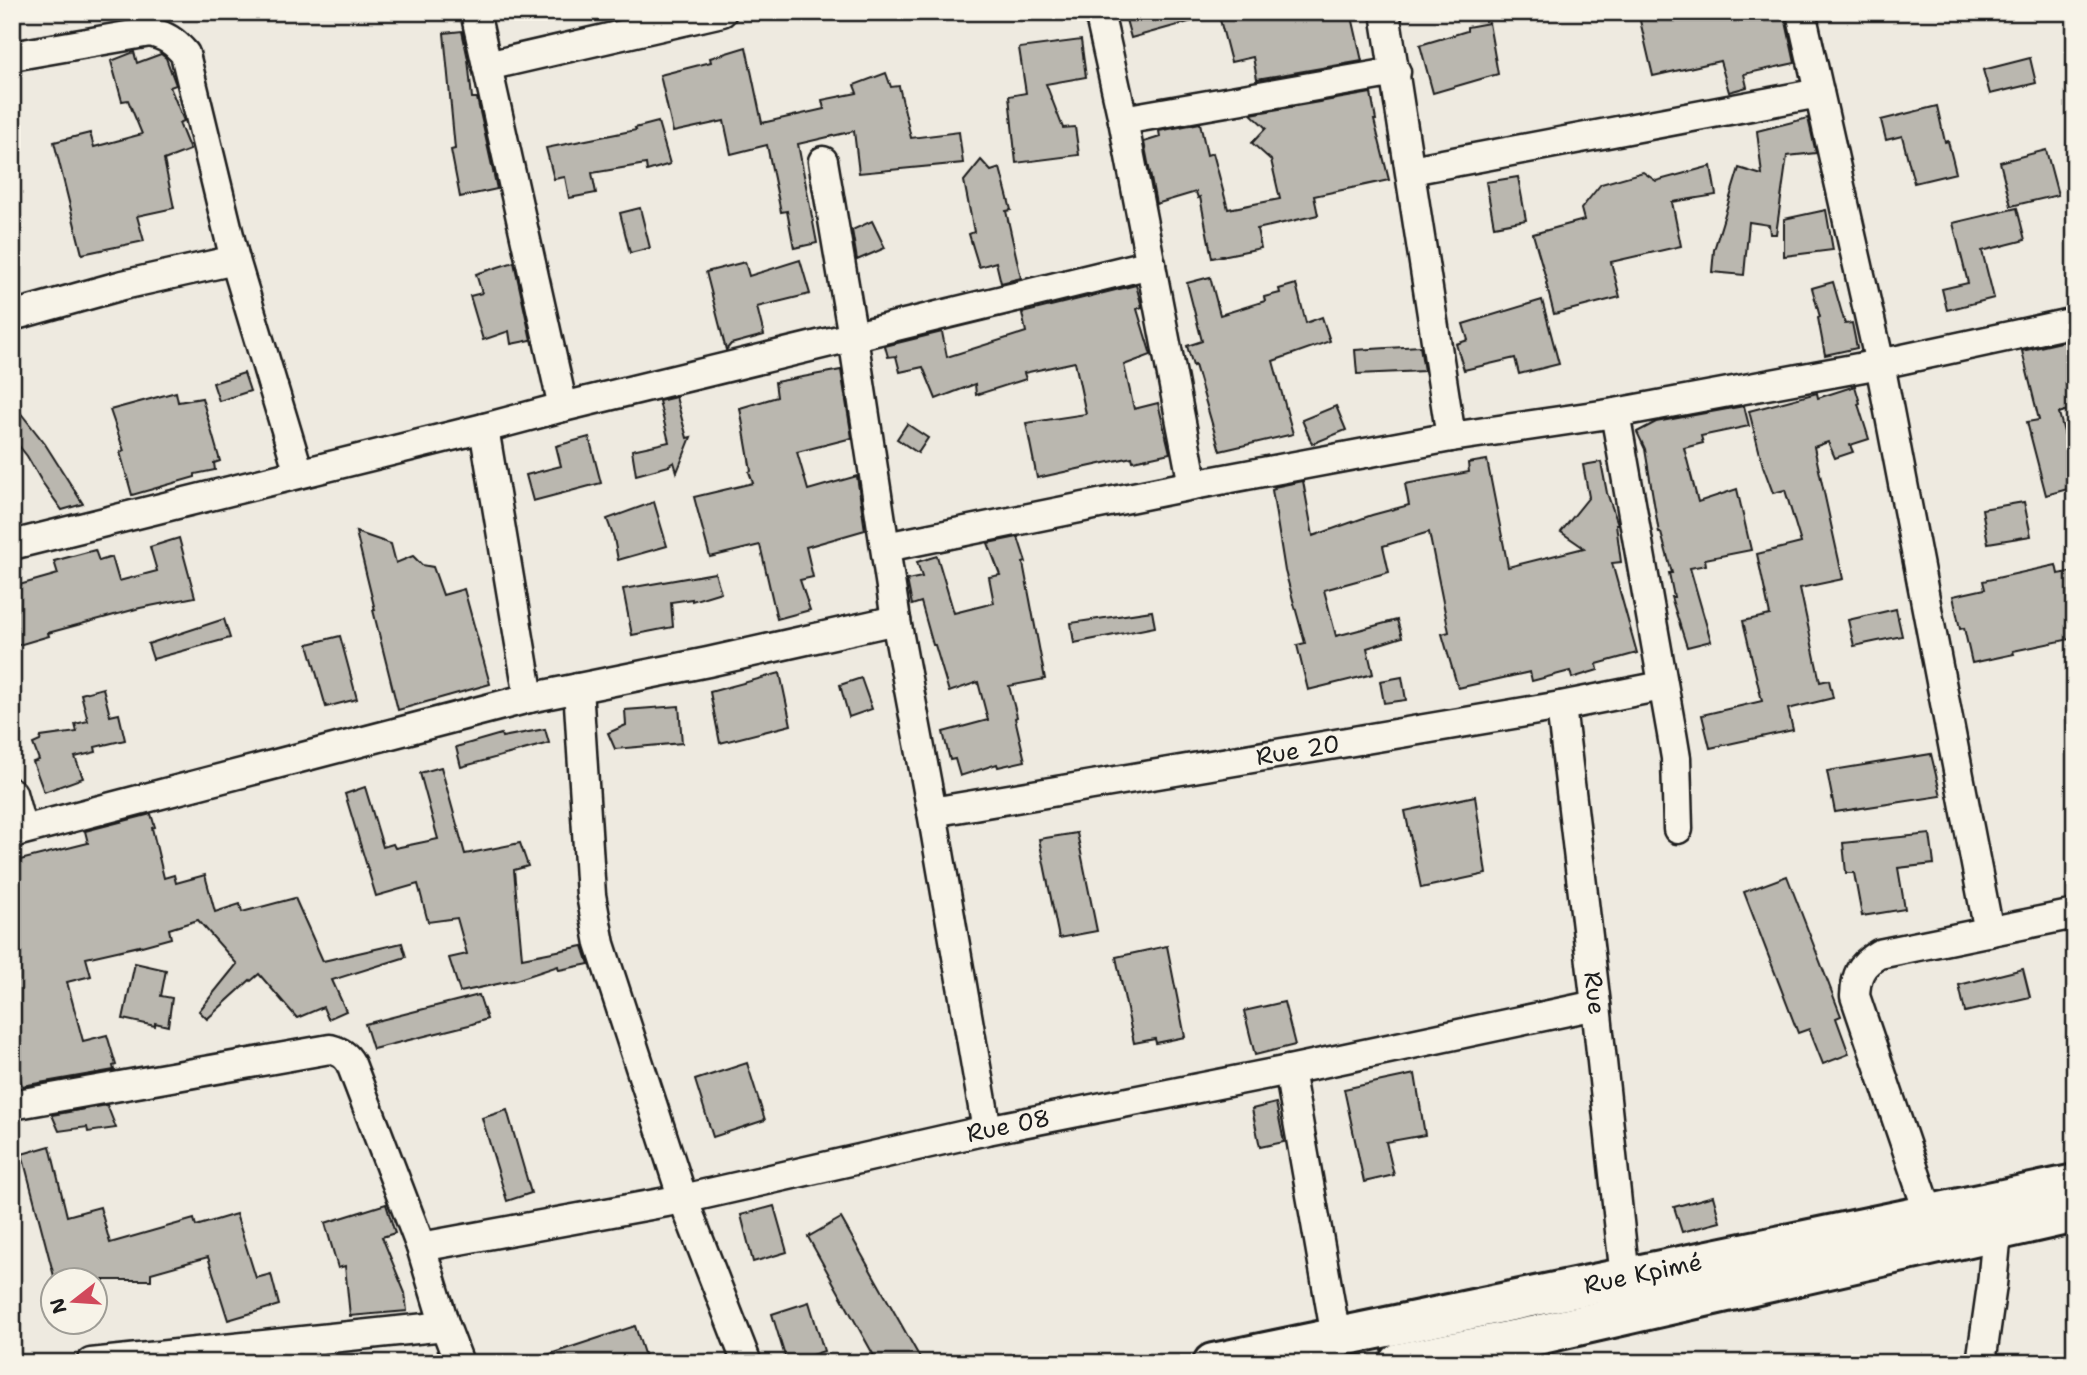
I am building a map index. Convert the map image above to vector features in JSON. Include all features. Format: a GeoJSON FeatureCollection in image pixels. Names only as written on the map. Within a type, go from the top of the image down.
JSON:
{"type":"FeatureCollection","features":[{"type":"Feature","properties":{"kind":"main road","name":"Rue Kpimé"},"geometry":{"type":"LineString","coordinates":[[1213,1363],[2075,1184]]}},
{"type":"Feature","properties":{"kind":"main road","name":"Rue Kpimé"},"geometry":{"type":"LineString","coordinates":[[1399,1363],[1533,1336],[2075,1213]]}},
{"type":"Feature","properties":{"kind":"street"},"geometry":{"type":"LineString","coordinates":[[475,12],[563,407]]}},
{"type":"Feature","properties":{"kind":"street"},"geometry":{"type":"LineString","coordinates":[[487,66],[722,12]]}},
{"type":"Feature","properties":{"kind":"street"},"geometry":{"type":"LineString","coordinates":[[1099,12],[1123,120],[1193,485]]}},
{"type":"Feature","properties":{"kind":"street"},"geometry":{"type":"LineString","coordinates":[[1385,12],[1451,437]]}},
{"type":"Feature","properties":{"kind":"street"},"geometry":{"type":"LineString","coordinates":[[1801,12],[1880,364],[1989,932]]}},
{"type":"Feature","properties":{"kind":"street"},"geometry":{"type":"LineString","coordinates":[[12,56],[150,32],[166,36],[185,54],[235,260],[299,473]]}},
{"type":"Feature","properties":{"kind":"street"},"geometry":{"type":"LineString","coordinates":[[1123,120],[1396,72]]}},
{"type":"Feature","properties":{"kind":"street"},"geometry":{"type":"LineString","coordinates":[[1411,170],[1819,93]]}},
{"type":"Feature","properties":{"kind":"street"},"geometry":{"type":"LineString","coordinates":[[822,161],[853,337],[896,620],[987,1130]]}},
{"type":"Feature","properties":{"kind":"street"},"geometry":{"type":"LineString","coordinates":[[12,316],[123,285],[235,260]]}},
{"type":"Feature","properties":{"kind":"street"},"geometry":{"type":"LineString","coordinates":[[12,545],[1151,264]]}},
{"type":"Feature","properties":{"kind":"street"},"geometry":{"type":"LineString","coordinates":[[886,547],[1193,485],[1451,437],[1615,413],[1880,364],[2075,322]]}},
{"type":"Feature","properties":{"kind":"street"},"geometry":{"type":"LineString","coordinates":[[1615,413],[1676,758],[1678,829]]}},
{"type":"Feature","properties":{"kind":"street"},"geometry":{"type":"LineString","coordinates":[[484,428],[529,698]]}},
{"type":"Feature","properties":{"kind":"street"},"geometry":{"type":"LineString","coordinates":[[12,793],[17,832],[529,698],[896,620]]}},
{"type":"Feature","properties":{"kind":"street","name":"Rue 20"},"geometry":{"type":"LineString","coordinates":[[932,812],[1561,706],[1662,686]]}},
{"type":"Feature","properties":{"kind":"street"},"geometry":{"type":"LineString","coordinates":[[578,688],[595,924],[683,1199],[747,1363]]}},
{"type":"Feature","properties":{"kind":"street","name":"Rue"},"geometry":{"type":"LineString","coordinates":[[1561,706],[1625,1278]]}},
{"type":"Feature","properties":{"kind":"street"},"geometry":{"type":"LineString","coordinates":[[1929,1214],[1855,996],[1860,968],[1879,954],[2075,914]]}},
{"type":"Feature","properties":{"kind":"street","name":"Rue 08"},"geometry":{"type":"LineString","coordinates":[[421,1247],[683,1199],[987,1130],[1596,1005]]}},
{"type":"Feature","properties":{"kind":"street"},"geometry":{"type":"LineString","coordinates":[[12,1105],[330,1049],[340,1052],[351,1064],[421,1247],[459,1363]]}},
{"type":"Feature","properties":{"kind":"street"},"geometry":{"type":"LineString","coordinates":[[1289,1070],[1336,1337]]}},
{"type":"Feature","properties":{"kind":"street"},"geometry":{"type":"LineString","coordinates":[[1980,1363],[1997,1231]]}},
{"type":"Feature","properties":{"kind":"street"},"geometry":{"type":"LineString","coordinates":[[91,1363],[445,1326]]}},
{"type":"Feature","properties":{"kind":"building"},"geometry":{"type":"Polygon","coordinates":[[[1124,12],[1202,12],[1203,18],[1131,38],[1124,12]]]}},
{"type":"Feature","properties":{"kind":"building"},"geometry":{"type":"Polygon","coordinates":[[[1218,12],[1351,12],[1362,61],[1257,79],[1253,57],[1231,62],[1218,12]]]}},
{"type":"Feature","properties":{"kind":"building"},"geometry":{"type":"Polygon","coordinates":[[[1638,12],[1782,12],[1795,63],[1744,74],[1747,87],[1729,92],[1720,61],[1653,76],[1638,12]]]}},
{"type":"Feature","properties":{"kind":"building"},"geometry":{"type":"Polygon","coordinates":[[[1489,23],[1498,74],[1433,93],[1420,45],[1467,31],[1467,27],[1489,23]]]}},
{"type":"Feature","properties":{"kind":"building"},"geometry":{"type":"Polygon","coordinates":[[[462,31],[472,98],[477,98],[497,189],[460,197],[451,150],[455,149],[444,33],[462,31]]]}},
{"type":"Feature","properties":{"kind":"building"},"geometry":{"type":"Polygon","coordinates":[[[1081,40],[1086,77],[1046,84],[1063,128],[1075,127],[1079,155],[1016,163],[1009,96],[1026,93],[1019,48],[1081,40]]]}},
{"type":"Feature","properties":{"kind":"building"},"geometry":{"type":"Polygon","coordinates":[[[746,47],[762,123],[824,109],[822,100],[857,93],[854,85],[886,73],[891,87],[899,86],[911,138],[959,132],[963,163],[859,173],[854,131],[798,144],[817,243],[794,248],[787,211],[781,212],[767,145],[731,154],[724,121],[673,132],[660,75],[711,62],[710,58],[746,47]]]}},
{"type":"Feature","properties":{"kind":"building"},"geometry":{"type":"Polygon","coordinates":[[[134,52],[137,63],[161,54],[166,58],[176,85],[170,87],[184,121],[179,123],[190,150],[164,160],[174,208],[137,216],[144,241],[82,254],[54,142],[90,133],[94,147],[142,134],[128,100],[122,101],[111,61],[134,52]]]}},
{"type":"Feature","properties":{"kind":"building"},"geometry":{"type":"Polygon","coordinates":[[[2030,58],[2036,83],[1990,94],[1983,70],[2030,58]]]}},
{"type":"Feature","properties":{"kind":"building"},"geometry":{"type":"Polygon","coordinates":[[[1371,93],[1374,120],[1389,180],[1314,196],[1318,215],[1257,229],[1261,248],[1212,258],[1200,197],[1198,198],[1196,192],[1156,204],[1144,142],[1160,137],[1159,131],[1200,123],[1207,155],[1213,153],[1228,209],[1280,199],[1271,160],[1252,143],[1266,128],[1251,114],[1371,93]]]}},
{"type":"Feature","properties":{"kind":"building"},"geometry":{"type":"Polygon","coordinates":[[[1937,106],[1945,142],[1948,141],[1956,173],[1914,183],[1902,136],[1886,140],[1881,120],[1937,106]]]}},
{"type":"Feature","properties":{"kind":"building"},"geometry":{"type":"Polygon","coordinates":[[[1808,118],[1816,153],[1787,156],[1776,234],[1770,234],[1769,225],[1749,222],[1744,275],[1712,272],[1714,250],[1739,168],[1762,175],[1757,131],[1808,118]]]}},
{"type":"Feature","properties":{"kind":"building"},"geometry":{"type":"Polygon","coordinates":[[[658,122],[670,164],[647,171],[646,164],[592,173],[596,193],[569,198],[565,177],[554,179],[546,148],[636,130],[635,128],[658,122]]]}},
{"type":"Feature","properties":{"kind":"building"},"geometry":{"type":"Polygon","coordinates":[[[2046,150],[2058,195],[2011,206],[2000,162],[2046,150]]]}},
{"type":"Feature","properties":{"kind":"building"},"geometry":{"type":"Polygon","coordinates":[[[981,160],[991,171],[1000,168],[1011,210],[1006,211],[1021,278],[1001,283],[996,262],[979,267],[969,234],[974,232],[964,181],[981,160]]]}},
{"type":"Feature","properties":{"kind":"building"},"geometry":{"type":"Polygon","coordinates":[[[1711,166],[1716,195],[1672,202],[1681,246],[1611,262],[1620,297],[1554,314],[1533,234],[1584,220],[1581,209],[1601,184],[1643,172],[1656,181],[1711,166]]]}},
{"type":"Feature","properties":{"kind":"building"},"geometry":{"type":"Polygon","coordinates":[[[1518,177],[1526,220],[1494,226],[1486,182],[1518,177]]]}},
{"type":"Feature","properties":{"kind":"building"},"geometry":{"type":"Polygon","coordinates":[[[640,208],[650,248],[630,253],[620,213],[640,208]]]}},
{"type":"Feature","properties":{"kind":"building"},"geometry":{"type":"Polygon","coordinates":[[[2017,208],[2025,240],[1982,251],[1994,298],[1947,310],[1942,289],[1968,283],[1953,223],[2017,208]]]}},
{"type":"Feature","properties":{"kind":"building"},"geometry":{"type":"Polygon","coordinates":[[[1826,210],[1833,250],[1784,256],[1784,219],[1826,210]]]}},
{"type":"Feature","properties":{"kind":"building"},"geometry":{"type":"Polygon","coordinates":[[[872,221],[885,248],[857,260],[852,230],[872,221]]]}},
{"type":"Feature","properties":{"kind":"building"},"geometry":{"type":"Polygon","coordinates":[[[800,260],[810,294],[757,307],[764,335],[731,344],[726,350],[706,272],[745,262],[749,276],[800,260]]]}},
{"type":"Feature","properties":{"kind":"building"},"geometry":{"type":"Polygon","coordinates":[[[514,262],[531,340],[511,344],[509,331],[483,340],[470,296],[482,293],[476,274],[514,262]]]}},
{"type":"Feature","properties":{"kind":"building"},"geometry":{"type":"Polygon","coordinates":[[[1210,277],[1220,315],[1265,301],[1264,297],[1280,293],[1279,289],[1296,284],[1306,323],[1322,317],[1330,341],[1273,361],[1293,434],[1220,451],[1187,346],[1202,341],[1187,283],[1210,277]]]}},
{"type":"Feature","properties":{"kind":"building"},"geometry":{"type":"Polygon","coordinates":[[[1833,282],[1845,324],[1852,323],[1857,348],[1825,355],[1818,318],[1820,317],[1812,288],[1833,282]]]}},
{"type":"Feature","properties":{"kind":"building"},"geometry":{"type":"Polygon","coordinates":[[[1136,285],[1142,307],[1137,309],[1151,355],[1124,365],[1134,409],[1158,403],[1170,453],[1133,461],[1132,457],[1037,478],[1026,423],[1086,414],[1075,362],[1024,373],[1026,379],[976,395],[975,384],[936,399],[923,367],[900,372],[896,356],[888,357],[885,346],[942,332],[947,357],[1026,332],[1022,313],[1136,285]]]}},
{"type":"Feature","properties":{"kind":"building"},"geometry":{"type":"Polygon","coordinates":[[[1542,300],[1559,364],[1519,374],[1515,358],[1464,370],[1456,344],[1468,340],[1463,324],[1542,300]]]}},
{"type":"Feature","properties":{"kind":"building"},"geometry":{"type":"Polygon","coordinates":[[[2066,341],[2075,382],[2066,384],[2074,408],[2059,413],[2075,475],[2075,487],[2046,495],[2027,422],[2039,420],[2022,351],[2066,341]]]}},
{"type":"Feature","properties":{"kind":"building"},"geometry":{"type":"Polygon","coordinates":[[[1420,346],[1424,371],[1357,374],[1355,350],[1420,346]]]}},
{"type":"Feature","properties":{"kind":"building"},"geometry":{"type":"Polygon","coordinates":[[[841,370],[852,438],[797,452],[808,490],[857,476],[865,530],[806,547],[813,577],[800,580],[810,610],[777,619],[760,545],[710,557],[694,497],[753,483],[740,408],[777,397],[775,382],[841,370]]]}},
{"type":"Feature","properties":{"kind":"building"},"geometry":{"type":"Polygon","coordinates":[[[244,373],[250,391],[219,401],[213,383],[244,373]]]}},
{"type":"Feature","properties":{"kind":"building"},"geometry":{"type":"Polygon","coordinates":[[[1855,386],[1869,439],[1850,445],[1853,452],[1835,458],[1828,442],[1814,447],[1843,579],[1800,588],[1820,682],[1829,680],[1833,698],[1788,709],[1793,730],[1710,748],[1702,715],[1762,701],[1743,621],[1770,615],[1757,554],[1801,543],[1785,490],[1773,493],[1749,411],[1817,393],[1818,398],[1855,386]]]}},
{"type":"Feature","properties":{"kind":"building"},"geometry":{"type":"Polygon","coordinates":[[[176,392],[178,402],[202,398],[220,461],[214,463],[215,470],[132,495],[120,452],[124,451],[110,410],[176,392]]]}},
{"type":"Feature","properties":{"kind":"building"},"geometry":{"type":"Polygon","coordinates":[[[676,397],[687,438],[691,437],[677,472],[674,462],[669,466],[636,475],[632,450],[669,442],[659,401],[676,397]]]}},
{"type":"Feature","properties":{"kind":"building"},"geometry":{"type":"Polygon","coordinates":[[[12,402],[45,444],[83,504],[62,510],[42,482],[12,437],[12,402]]]}},
{"type":"Feature","properties":{"kind":"building"},"geometry":{"type":"Polygon","coordinates":[[[1336,406],[1346,430],[1312,444],[1302,420],[1336,406]]]}},
{"type":"Feature","properties":{"kind":"building"},"geometry":{"type":"Polygon","coordinates":[[[1744,406],[1749,426],[1701,436],[1703,443],[1684,448],[1698,502],[1737,489],[1751,550],[1705,559],[1706,565],[1690,568],[1711,641],[1687,647],[1671,597],[1674,597],[1669,573],[1672,573],[1659,533],[1645,449],[1637,432],[1656,422],[1744,406]]]}},
{"type":"Feature","properties":{"kind":"building"},"geometry":{"type":"Polygon","coordinates":[[[907,424],[928,438],[918,453],[897,439],[907,424]]]}},
{"type":"Feature","properties":{"kind":"building"},"geometry":{"type":"Polygon","coordinates":[[[589,437],[601,483],[533,501],[526,475],[561,466],[556,446],[589,437]]]}},
{"type":"Feature","properties":{"kind":"building"},"geometry":{"type":"Polygon","coordinates":[[[1487,460],[1508,567],[1584,548],[1561,532],[1589,497],[1583,465],[1601,462],[1607,493],[1618,524],[1621,562],[1612,563],[1637,653],[1597,664],[1598,670],[1572,678],[1570,671],[1532,681],[1530,672],[1458,688],[1442,634],[1449,632],[1429,532],[1383,546],[1389,572],[1324,590],[1336,636],[1397,620],[1402,637],[1367,648],[1373,674],[1308,690],[1297,645],[1305,643],[1285,571],[1272,490],[1274,487],[1303,481],[1313,536],[1409,505],[1405,484],[1469,472],[1468,463],[1487,460]]]}},
{"type":"Feature","properties":{"kind":"building"},"geometry":{"type":"Polygon","coordinates":[[[654,502],[667,546],[618,560],[607,519],[654,502]]]}},
{"type":"Feature","properties":{"kind":"building"},"geometry":{"type":"Polygon","coordinates":[[[2024,502],[2031,536],[1988,543],[1982,509],[2024,502]]]}},
{"type":"Feature","properties":{"kind":"building"},"geometry":{"type":"Polygon","coordinates":[[[356,532],[391,544],[396,563],[413,556],[422,565],[433,567],[443,595],[464,589],[490,684],[398,710],[356,532]]]}},
{"type":"Feature","properties":{"kind":"building"},"geometry":{"type":"Polygon","coordinates":[[[1018,537],[1026,562],[1023,563],[1045,679],[1009,686],[1025,761],[998,767],[997,764],[960,776],[955,759],[950,760],[943,732],[988,720],[978,682],[949,692],[921,602],[912,605],[907,580],[922,577],[917,562],[937,556],[954,613],[994,603],[989,577],[1000,575],[988,543],[1018,537]]]}},
{"type":"Feature","properties":{"kind":"building"},"geometry":{"type":"Polygon","coordinates":[[[179,538],[195,597],[140,608],[48,633],[49,636],[12,647],[12,587],[58,574],[54,561],[95,550],[99,561],[112,557],[119,581],[157,571],[150,547],[179,538]]]}},
{"type":"Feature","properties":{"kind":"building"},"geometry":{"type":"Polygon","coordinates":[[[2056,565],[2058,574],[2075,571],[2075,638],[1972,663],[1964,628],[1960,629],[1953,596],[1985,589],[1983,581],[2056,565]]]}},
{"type":"Feature","properties":{"kind":"building"},"geometry":{"type":"Polygon","coordinates":[[[715,573],[721,592],[692,601],[671,602],[673,627],[632,635],[623,589],[715,573]]]}},
{"type":"Feature","properties":{"kind":"building"},"geometry":{"type":"Polygon","coordinates":[[[1896,609],[1902,636],[1854,646],[1848,620],[1896,609]]]}},
{"type":"Feature","properties":{"kind":"building"},"geometry":{"type":"Polygon","coordinates":[[[1152,611],[1155,627],[1074,643],[1071,623],[1152,611]]]}},
{"type":"Feature","properties":{"kind":"building"},"geometry":{"type":"Polygon","coordinates":[[[224,619],[230,638],[153,659],[148,644],[224,619]]]}},
{"type":"Feature","properties":{"kind":"building"},"geometry":{"type":"Polygon","coordinates":[[[340,636],[357,699],[326,707],[308,644],[340,636]]]}},
{"type":"Feature","properties":{"kind":"building"},"geometry":{"type":"Polygon","coordinates":[[[780,673],[791,725],[720,743],[710,692],[780,673]]]}},
{"type":"Feature","properties":{"kind":"building"},"geometry":{"type":"Polygon","coordinates":[[[1402,677],[1406,700],[1384,703],[1380,681],[1402,677]]]}},
{"type":"Feature","properties":{"kind":"building"},"geometry":{"type":"Polygon","coordinates":[[[861,678],[872,709],[849,717],[840,685],[861,678]]]}},
{"type":"Feature","properties":{"kind":"building"},"geometry":{"type":"Polygon","coordinates":[[[103,688],[110,716],[119,714],[125,740],[95,747],[96,752],[75,757],[83,778],[44,792],[33,762],[39,760],[33,744],[40,741],[41,737],[77,732],[75,724],[88,721],[81,694],[103,688]]]}},
{"type":"Feature","properties":{"kind":"building"},"geometry":{"type":"Polygon","coordinates":[[[679,706],[682,743],[615,749],[608,733],[626,725],[625,710],[679,706]]]}},
{"type":"Feature","properties":{"kind":"building"},"geometry":{"type":"Polygon","coordinates":[[[545,729],[549,743],[461,767],[456,747],[501,734],[502,737],[545,729]]]}},
{"type":"Feature","properties":{"kind":"building"},"geometry":{"type":"Polygon","coordinates":[[[1931,754],[1941,796],[1835,812],[1827,771],[1931,754]]]}},
{"type":"Feature","properties":{"kind":"building"},"geometry":{"type":"Polygon","coordinates":[[[441,767],[465,854],[520,843],[528,866],[514,870],[522,958],[583,946],[589,964],[559,970],[558,966],[516,980],[460,992],[449,958],[467,954],[457,918],[428,922],[418,884],[376,896],[345,794],[365,787],[383,847],[393,844],[395,848],[438,839],[420,773],[441,767]]]}},
{"type":"Feature","properties":{"kind":"building"},"geometry":{"type":"Polygon","coordinates":[[[1475,796],[1486,874],[1421,888],[1405,811],[1475,796]]]}},
{"type":"Feature","properties":{"kind":"building"},"geometry":{"type":"Polygon","coordinates":[[[151,814],[164,878],[174,875],[176,883],[205,875],[215,912],[240,904],[242,912],[295,898],[323,961],[402,943],[406,957],[332,980],[346,1011],[328,1019],[323,1007],[297,1018],[259,974],[207,1019],[199,1011],[237,964],[198,920],[169,929],[171,938],[86,958],[91,976],[67,982],[83,1041],[107,1035],[116,1065],[113,1066],[114,1070],[22,1086],[12,1048],[12,862],[88,843],[85,831],[151,814]]]}},
{"type":"Feature","properties":{"kind":"building"},"geometry":{"type":"Polygon","coordinates":[[[1077,833],[1097,931],[1059,938],[1039,839],[1077,833]]]}},
{"type":"Feature","properties":{"kind":"building"},"geometry":{"type":"Polygon","coordinates":[[[1930,834],[1934,864],[1898,868],[1905,909],[1862,916],[1854,873],[1846,873],[1843,843],[1930,834]]]}},
{"type":"Feature","properties":{"kind":"building"},"geometry":{"type":"Polygon","coordinates":[[[1787,876],[1841,1016],[1836,1018],[1849,1054],[1823,1064],[1809,1029],[1798,1033],[1744,892],[1787,876]]]}},
{"type":"Feature","properties":{"kind":"building"},"geometry":{"type":"Polygon","coordinates":[[[1167,946],[1185,1037],[1156,1043],[1155,1039],[1134,1043],[1116,957],[1167,946]]]}},
{"type":"Feature","properties":{"kind":"building"},"geometry":{"type":"Polygon","coordinates":[[[135,963],[166,970],[161,996],[172,998],[168,1026],[123,1019],[135,963]]]}},
{"type":"Feature","properties":{"kind":"building"},"geometry":{"type":"Polygon","coordinates":[[[2023,969],[2030,997],[1965,1012],[1959,985],[2023,969]]]}},
{"type":"Feature","properties":{"kind":"building"},"geometry":{"type":"Polygon","coordinates":[[[479,995],[487,1019],[373,1049],[365,1024],[479,995]]]}},
{"type":"Feature","properties":{"kind":"building"},"geometry":{"type":"Polygon","coordinates":[[[1284,1002],[1295,1045],[1255,1055],[1244,1011],[1284,1002]]]}},
{"type":"Feature","properties":{"kind":"building"},"geometry":{"type":"Polygon","coordinates":[[[747,1063],[765,1120],[713,1137],[695,1080],[747,1063]]]}},
{"type":"Feature","properties":{"kind":"building"},"geometry":{"type":"Polygon","coordinates":[[[1415,1074],[1425,1135],[1386,1142],[1394,1175],[1364,1182],[1344,1089],[1415,1074]]]}},
{"type":"Feature","properties":{"kind":"building"},"geometry":{"type":"Polygon","coordinates":[[[1276,1103],[1284,1142],[1260,1147],[1252,1109],[1276,1103]]]}},
{"type":"Feature","properties":{"kind":"building"},"geometry":{"type":"Polygon","coordinates":[[[107,1105],[116,1128],[88,1132],[87,1127],[59,1131],[52,1115],[107,1105]]]}},
{"type":"Feature","properties":{"kind":"building"},"geometry":{"type":"Polygon","coordinates":[[[507,1110],[531,1193],[507,1201],[482,1118],[507,1110]]]}},
{"type":"Feature","properties":{"kind":"building"},"geometry":{"type":"Polygon","coordinates":[[[50,1146],[67,1216],[100,1207],[110,1243],[194,1219],[196,1226],[236,1214],[256,1278],[271,1274],[279,1305],[228,1320],[208,1257],[151,1273],[151,1280],[108,1280],[108,1266],[51,1266],[22,1154],[50,1146]]]}},
{"type":"Feature","properties":{"kind":"building"},"geometry":{"type":"Polygon","coordinates":[[[1713,1196],[1720,1222],[1682,1232],[1674,1207],[1713,1196]]]}},
{"type":"Feature","properties":{"kind":"building"},"geometry":{"type":"Polygon","coordinates":[[[386,1204],[395,1233],[382,1237],[405,1293],[407,1311],[350,1316],[345,1266],[338,1268],[325,1223],[386,1204]]]}},
{"type":"Feature","properties":{"kind":"building"},"geometry":{"type":"Polygon","coordinates":[[[774,1206],[787,1252],[753,1262],[741,1215],[774,1206]]]}},
{"type":"Feature","properties":{"kind":"building"},"geometry":{"type":"Polygon","coordinates":[[[841,1218],[923,1363],[878,1363],[808,1237],[841,1218]]]}},
{"type":"Feature","properties":{"kind":"building"},"geometry":{"type":"Polygon","coordinates":[[[809,1302],[824,1351],[787,1363],[772,1314],[809,1302]]]}},
{"type":"Feature","properties":{"kind":"building"},"geometry":{"type":"Polygon","coordinates":[[[635,1326],[647,1363],[536,1363],[535,1359],[635,1326]]]}}]}
